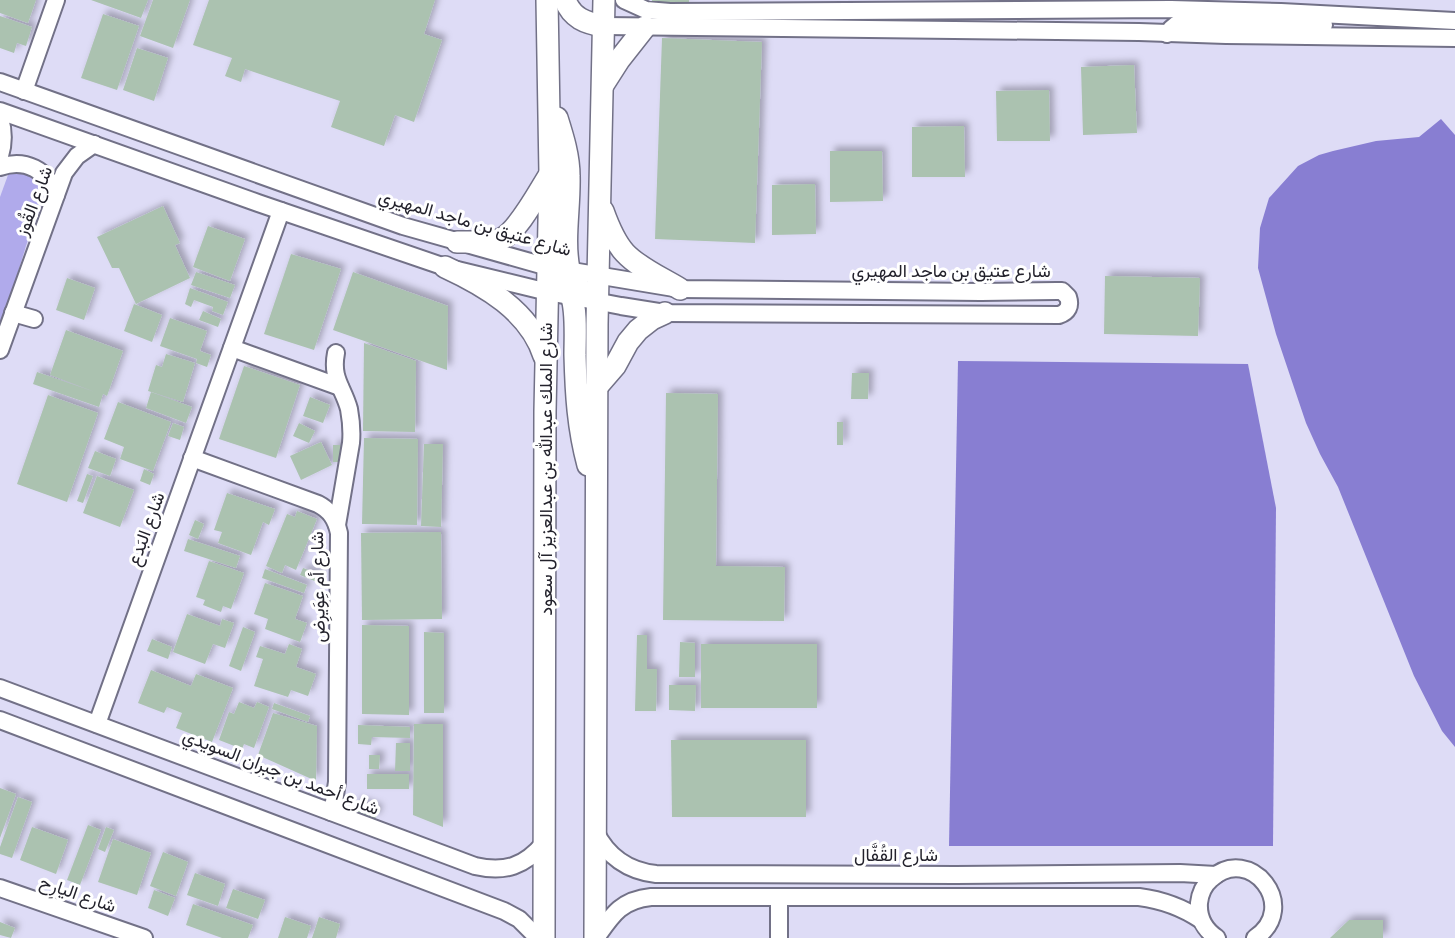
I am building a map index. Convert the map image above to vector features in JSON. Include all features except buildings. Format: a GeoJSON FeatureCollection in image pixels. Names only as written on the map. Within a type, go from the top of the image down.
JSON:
{"type":"FeatureCollection","features":[{"type":"Feature","properties":{"kind":"main road","name":"شارع الملك عبدالله بن عبدالعزيز آل سعود"},"geometry":{"type":"LineString","coordinates":[[544,938],[546,368],[550,174],[547,0]]}},
{"type":"Feature","properties":{"kind":"main road"},"geometry":{"type":"LineString","coordinates":[[564,0],[576,17],[588,23],[604,26]]}},
{"type":"Feature","properties":{"kind":"main road"},"geometry":{"type":"LineString","coordinates":[[595,938],[596,388],[604,0]]}},
{"type":"Feature","properties":{"kind":"main road"},"geometry":{"type":"LineString","coordinates":[[603,86],[619,60],[645,27]]}},
{"type":"Feature","properties":{"kind":"main road"},"geometry":{"type":"LineString","coordinates":[[550,101],[561,129],[568,160],[569,270],[573,280],[580,288],[598,302]]}},
{"type":"Feature","properties":{"kind":"main road"},"geometry":{"type":"LineString","coordinates":[[457,242],[488,242],[506,236],[519,222],[550,174]]}},
{"type":"Feature","properties":{"kind":"main road"},"geometry":{"type":"LineString","coordinates":[[600,202],[610,230],[626,254],[680,289]]}},
{"type":"Feature","properties":{"kind":"main road"},"geometry":{"type":"LineString","coordinates":[[444,267],[482,286],[508,306],[535,336],[541,347],[546,368]]}},
{"type":"Feature","properties":{"kind":"main road"},"geometry":{"type":"LineString","coordinates":[[548,267],[563,280],[572,297],[577,411],[584,450],[596,486]]}},
{"type":"Feature","properties":{"kind":"main road"},"geometry":{"type":"LineString","coordinates":[[596,388],[615,366],[628,342],[638,330],[652,319],[665,313]]}},
{"type":"Feature","properties":{"kind":"street"},"geometry":{"type":"LineString","coordinates":[[24,91],[56,0]]}},
{"type":"Feature","properties":{"kind":"street"},"geometry":{"type":"LineString","coordinates":[[624,0],[646,10],[670,12],[1170,9],[1455,21]]}},
{"type":"Feature","properties":{"kind":"street"},"geometry":{"type":"LineString","coordinates":[[1167,34],[1169,29],[1178,22],[1187,20],[1350,27],[1364,25],[1376,18]]}},
{"type":"Feature","properties":{"kind":"street"},"geometry":{"type":"LineString","coordinates":[[604,26],[1455,38]]}},
{"type":"Feature","properties":{"kind":"street","name":"شارع عتيق بن ماجد المهيري"},"geometry":{"type":"LineString","coordinates":[[0,82],[403,226],[548,267],[680,289],[1057,291],[1066,294],[1070,302],[1067,311],[1059,315],[665,313],[598,302],[444,267],[281,212],[0,111]]}},
{"type":"Feature","properties":{"kind":"street"},"geometry":{"type":"LineString","coordinates":[[0,118],[4,134],[0,156]]}},
{"type":"Feature","properties":{"kind":"street","name":"شارع القُوز"},"geometry":{"type":"LineString","coordinates":[[0,350],[64,173],[81,153],[94,144]]}},
{"type":"Feature","properties":{"kind":"street"},"geometry":{"type":"LineString","coordinates":[[0,167],[14,163],[40,171],[50,182],[56,195]]}},
{"type":"Feature","properties":{"kind":"street","name":"شارع البَدع"},"geometry":{"type":"LineString","coordinates":[[96,724],[281,212]]}},
{"type":"Feature","properties":{"kind":"street"},"geometry":{"type":"LineString","coordinates":[[13,313],[34,319]]}},
{"type":"Feature","properties":{"kind":"street"},"geometry":{"type":"LineString","coordinates":[[232,348],[340,387]]}},
{"type":"Feature","properties":{"kind":"street"},"geometry":{"type":"LineString","coordinates":[[336,353],[334,367],[348,409],[352,432],[337,525]]}},
{"type":"Feature","properties":{"kind":"street","name":"شارع أم عِوَيرِض"},"geometry":{"type":"LineString","coordinates":[[192,458],[318,504],[330,512],[337,525],[339,533],[338,782],[331,812]]}},
{"type":"Feature","properties":{"kind":"street","name":"شارع أحمد بن جبران السويدي"},"geometry":{"type":"LineString","coordinates":[[0,688],[484,868],[506,868],[522,862],[531,857],[544,843]]}},
{"type":"Feature","properties":{"kind":"street"},"geometry":{"type":"LineString","coordinates":[[0,720],[475,899],[519,919],[538,938]]}},
{"type":"Feature","properties":{"kind":"street","name":"شارع القُفَّال"},"geometry":{"type":"LineString","coordinates":[[595,830],[604,847],[618,860],[626,866],[645,873],[956,875],[1180,873],[1216,875],[1225,870],[1245,870],[1262,879],[1272,895],[1273,914],[1269,923],[1256,938]]}},
{"type":"Feature","properties":{"kind":"street"},"geometry":{"type":"LineString","coordinates":[[658,897],[655,888],[663,874]]}},
{"type":"Feature","properties":{"kind":"street"},"geometry":{"type":"LineString","coordinates":[[1209,931],[1199,910],[1200,900],[1208,881],[1216,875]]}},
{"type":"Feature","properties":{"kind":"street","name":"شارع اليارِح"},"geometry":{"type":"LineString","coordinates":[[0,888],[144,938]]}},
{"type":"Feature","properties":{"kind":"street"},"geometry":{"type":"LineString","coordinates":[[595,938],[610,918],[625,904],[638,898],[658,897],[1139,897],[1152,898],[1190,912],[1209,931]]}},
{"type":"Feature","properties":{"kind":"street"},"geometry":{"type":"LineString","coordinates":[[779,897],[779,938]]}},
{"type":"Feature","properties":{"kind":"shaded area"},"geometry":{"type":"Polygon","coordinates":[[[1441,119],[1455,135],[1455,747],[1442,731],[1414,676],[1338,487],[1306,423],[1276,334],[1258,268],[1260,228],[1269,198],[1298,166],[1319,155],[1333,151],[1376,141],[1419,137],[1441,119]]]}},
{"type":"Feature","properties":{"kind":"shaded area"},"geometry":{"type":"Polygon","coordinates":[[[21,166],[45,184],[0,331],[0,197],[8,175],[21,166]]]}},
{"type":"Feature","properties":{"kind":"shaded area"},"geometry":{"type":"Polygon","coordinates":[[[958,361],[1248,364],[1276,508],[1273,846],[949,846],[958,361]]]}}]}
